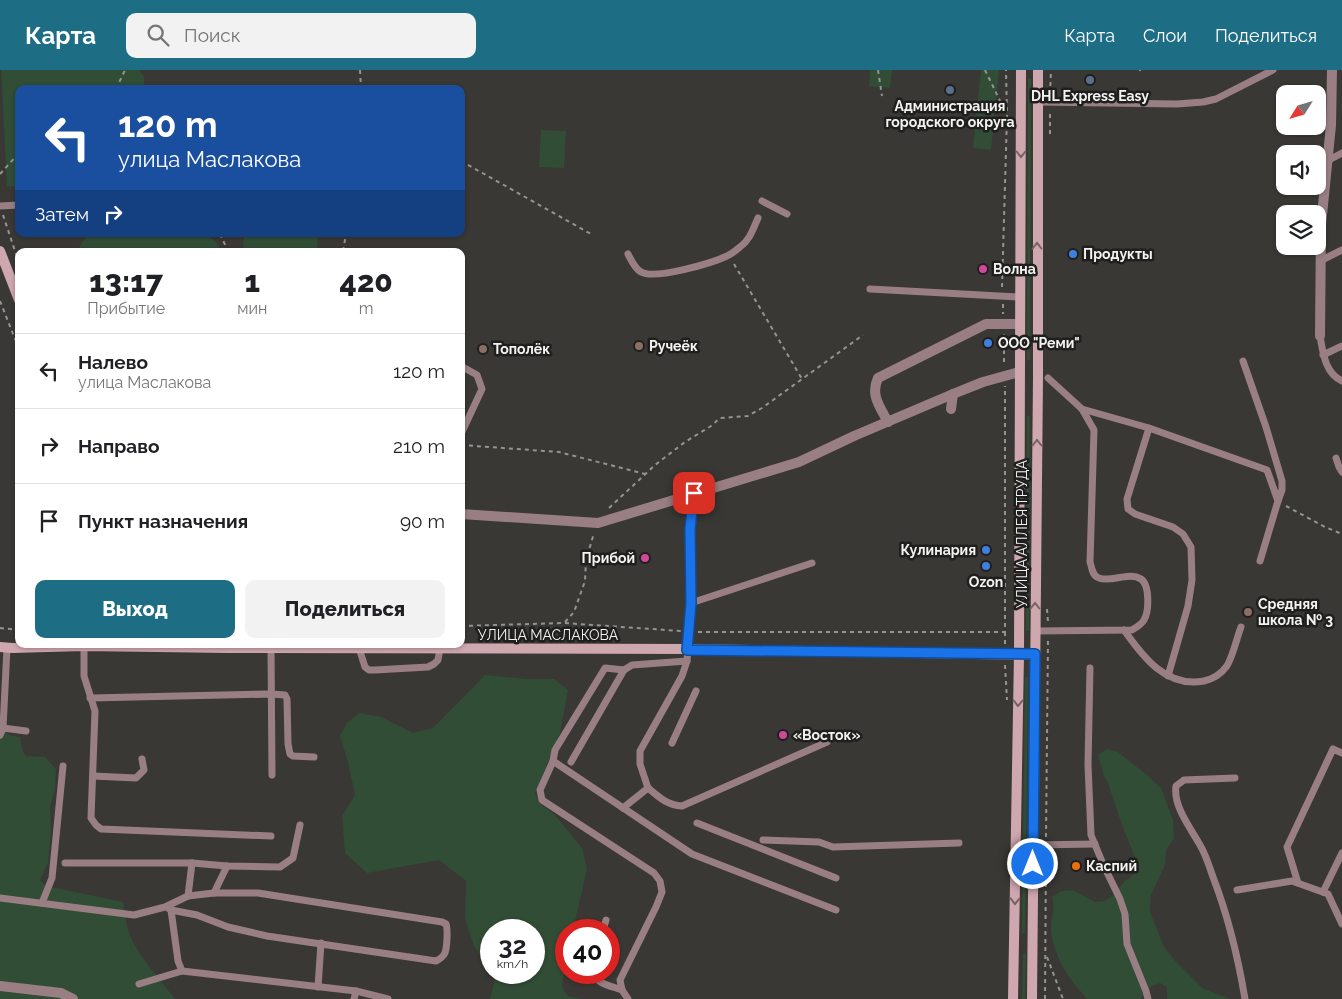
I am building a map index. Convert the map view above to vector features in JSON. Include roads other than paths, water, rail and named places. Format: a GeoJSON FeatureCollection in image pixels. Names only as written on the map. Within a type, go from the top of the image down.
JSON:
{"type":"FeatureCollection","features":[{"type":"Feature","properties":{"kind":"street","name":"УЛИЦА АЛЛЕЯ ТРУДА"},"geometry":{"type":"LineString","coordinates":[[1014,999],[1019,654],[1021,70]]}},
{"type":"Feature","properties":{"kind":"street","name":"УЛИЦА АЛЛЕЯ ТРУДА"},"geometry":{"type":"LineString","coordinates":[[1032,999],[1038,378],[1038,70]]}},
{"type":"Feature","properties":{"kind":"street"},"geometry":{"type":"LineString","coordinates":[[1320,336],[1321,224],[1331,124],[1332,70]]}},
{"type":"Feature","properties":{"kind":"street"},"geometry":{"type":"LineString","coordinates":[[0,251],[15,290]]}},
{"type":"Feature","properties":{"kind":"street"},"geometry":{"type":"LineString","coordinates":[[888,422],[874,393],[878,378],[986,324],[1020,324]]}},
{"type":"Feature","properties":{"kind":"street"},"geometry":{"type":"LineString","coordinates":[[465,514],[598,523],[799,462],[953,394],[983,382],[1019,372]]}},
{"type":"Feature","properties":{"kind":"street"},"geometry":{"type":"LineString","coordinates":[[951,409],[953,394]]}},
{"type":"Feature","properties":{"kind":"street","name":"УЛИЦА МАСЛАКОВА"},"geometry":{"type":"LineString","coordinates":[[359,648],[440,648],[687,655],[1035,654]]}},
{"type":"Feature","properties":{"kind":"street"},"geometry":{"type":"LineString","coordinates":[[0,986],[61,993],[72,999]]}},
{"type":"Feature","properties":{"kind":"lane"},"geometry":{"type":"LineString","coordinates":[[1038,102],[1177,104],[1203,102],[1216,98],[1273,70]]}},
{"type":"Feature","properties":{"kind":"lane"},"geometry":{"type":"LineString","coordinates":[[1327,161],[1342,153]]}},
{"type":"Feature","properties":{"kind":"lane"},"geometry":{"type":"LineString","coordinates":[[762,201],[787,214]]}},
{"type":"Feature","properties":{"kind":"lane"},"geometry":{"type":"LineString","coordinates":[[0,206],[15,205]]}},
{"type":"Feature","properties":{"kind":"lane"},"geometry":{"type":"LineString","coordinates":[[628,254],[640,272],[648,275],[663,274],[701,265],[729,255],[741,246],[749,238],[758,218]]}},
{"type":"Feature","properties":{"kind":"lane"},"geometry":{"type":"LineString","coordinates":[[1320,261],[1342,250]]}},
{"type":"Feature","properties":{"kind":"lane"},"geometry":{"type":"LineString","coordinates":[[870,289],[1020,297]]}},
{"type":"Feature","properties":{"kind":"lane"},"geometry":{"type":"LineString","coordinates":[[1320,336],[1323,355],[1332,374],[1342,381]]}},
{"type":"Feature","properties":{"kind":"lane"},"geometry":{"type":"LineString","coordinates":[[1323,355],[1342,346]]}},
{"type":"Feature","properties":{"kind":"lane"},"geometry":{"type":"LineString","coordinates":[[1243,361],[1282,481],[1282,490],[1260,561]]}},
{"type":"Feature","properties":{"kind":"lane"},"geometry":{"type":"LineString","coordinates":[[465,368],[477,375],[482,389],[465,425]]}},
{"type":"Feature","properties":{"kind":"lane"},"geometry":{"type":"LineString","coordinates":[[1035,631],[1132,630],[1140,625],[1145,618],[1148,604],[1147,586],[1142,579],[1132,576],[1102,579],[1097,578],[1093,573],[1090,562],[1094,430],[1082,409],[1048,378]]}},
{"type":"Feature","properties":{"kind":"lane"},"geometry":{"type":"LineString","coordinates":[[1082,409],[1149,428],[1267,470],[1278,501]]}},
{"type":"Feature","properties":{"kind":"lane"},"geometry":{"type":"LineString","coordinates":[[1149,428],[1127,499],[1128,509],[1135,514],[1173,527],[1183,534],[1191,547],[1192,580],[1188,606],[1168,676]]}},
{"type":"Feature","properties":{"kind":"lane"},"geometry":{"type":"LineString","coordinates":[[1336,458],[1342,472]]}},
{"type":"Feature","properties":{"kind":"lane"},"geometry":{"type":"LineString","coordinates":[[694,493],[690,529],[691,603],[687,655],[682,676],[640,751],[640,764],[648,788],[672,805],[682,806],[827,742]]}},
{"type":"Feature","properties":{"kind":"lane"},"geometry":{"type":"LineString","coordinates":[[691,603],[812,563]]}},
{"type":"Feature","properties":{"kind":"lane"},"geometry":{"type":"LineString","coordinates":[[1124,630],[1143,656],[1158,669],[1176,680],[1197,682],[1209,680],[1217,676],[1227,666],[1240,627]]}},
{"type":"Feature","properties":{"kind":"lane"},"geometry":{"type":"LineString","coordinates":[[0,735],[3,728],[3,647]]}},
{"type":"Feature","properties":{"kind":"lane"},"geometry":{"type":"LineString","coordinates":[[84,648],[84,676],[95,711],[91,818],[96,826],[102,829],[271,836]]}},
{"type":"Feature","properties":{"kind":"lane"},"geometry":{"type":"LineString","coordinates":[[271,648],[272,774]]}},
{"type":"Feature","properties":{"kind":"lane"},"geometry":{"type":"LineString","coordinates":[[359,648],[364,667],[369,670],[375,670],[428,667],[438,660],[440,648]]}},
{"type":"Feature","properties":{"kind":"lane"},"geometry":{"type":"LineString","coordinates":[[571,762],[624,670],[632,665],[687,655]]}},
{"type":"Feature","properties":{"kind":"lane"},"geometry":{"type":"LineString","coordinates":[[624,670],[607,667],[603,669],[555,750],[553,761],[540,790],[542,800],[654,873],[660,881],[662,892],[656,907],[620,980],[622,990],[628,999]]}},
{"type":"Feature","properties":{"kind":"lane"},"geometry":{"type":"LineString","coordinates":[[1090,668],[1088,764],[1092,835],[1102,864],[1120,899],[1125,914],[1127,944],[1148,999]]}},
{"type":"Feature","properties":{"kind":"lane"},"geometry":{"type":"LineString","coordinates":[[672,743],[696,691]]}},
{"type":"Feature","properties":{"kind":"lane"},"geometry":{"type":"LineString","coordinates":[[90,698],[285,695],[290,754],[293,756],[314,757]]}},
{"type":"Feature","properties":{"kind":"lane"},"geometry":{"type":"LineString","coordinates":[[3,728],[26,731]]}},
{"type":"Feature","properties":{"kind":"lane"},"geometry":{"type":"LineString","coordinates":[[1298,883],[1287,847],[1333,749],[1342,754]]}},
{"type":"Feature","properties":{"kind":"lane"},"geometry":{"type":"LineString","coordinates":[[93,776],[136,778],[144,770],[142,759]]}},
{"type":"Feature","properties":{"kind":"lane"},"geometry":{"type":"LineString","coordinates":[[553,761],[692,854],[836,910]]}},
{"type":"Feature","properties":{"kind":"lane"},"geometry":{"type":"LineString","coordinates":[[42,903],[52,878],[63,766]]}},
{"type":"Feature","properties":{"kind":"lane"},"geometry":{"type":"LineString","coordinates":[[1235,778],[1184,780],[1176,786],[1175,795],[1183,814],[1204,851],[1222,901],[1239,965],[1245,999]]}},
{"type":"Feature","properties":{"kind":"lane"},"geometry":{"type":"LineString","coordinates":[[623,808],[648,788]]}},
{"type":"Feature","properties":{"kind":"lane"},"geometry":{"type":"LineString","coordinates":[[697,823],[836,878]]}},
{"type":"Feature","properties":{"kind":"lane"},"geometry":{"type":"LineString","coordinates":[[65,863],[192,863],[280,867],[293,858],[300,825]]}},
{"type":"Feature","properties":{"kind":"lane"},"geometry":{"type":"LineString","coordinates":[[763,840],[819,842],[833,847],[959,843]]}},
{"type":"Feature","properties":{"kind":"lane"},"geometry":{"type":"LineString","coordinates":[[1033,845],[1095,844]]}},
{"type":"Feature","properties":{"kind":"lane"},"geometry":{"type":"LineString","coordinates":[[1323,892],[1342,853]]}},
{"type":"Feature","properties":{"kind":"lane"},"geometry":{"type":"LineString","coordinates":[[188,896],[192,863]]}},
{"type":"Feature","properties":{"kind":"lane"},"geometry":{"type":"LineString","coordinates":[[214,893],[227,866]]}},
{"type":"Feature","properties":{"kind":"lane"},"geometry":{"type":"LineString","coordinates":[[1237,890],[1292,881],[1328,894],[1342,924]]}},
{"type":"Feature","properties":{"kind":"lane"},"geometry":{"type":"LineString","coordinates":[[0,898],[134,915],[168,908],[188,896],[214,893],[258,893],[442,922],[448,928],[445,953],[441,959],[436,961],[267,936],[228,927],[197,915],[168,908]]}},
{"type":"Feature","properties":{"kind":"lane"},"geometry":{"type":"LineString","coordinates":[[168,908],[178,961],[182,971]]}},
{"type":"Feature","properties":{"kind":"lane"},"geometry":{"type":"LineString","coordinates":[[318,986],[321,943]]}},
{"type":"Feature","properties":{"kind":"lane"},"geometry":{"type":"LineString","coordinates":[[140,984],[182,971],[318,986],[355,995],[388,999]]}},
{"type":"Feature","properties":{"kind":"lane"},"geometry":{"type":"LineString","coordinates":[[605,984],[622,990]]}},
{"type":"Feature","properties":{"kind":"place","name":"DHL Express Easy"},"geometry":{"type":"Point","coordinates":[1090,80]}},
{"type":"Feature","properties":{"kind":"place","name":"Администрация городского округа"},"geometry":{"type":"Point","coordinates":[950,90]}},
{"type":"Feature","properties":{"kind":"place","name":"Продукты"},"geometry":{"type":"Point","coordinates":[1073,254]}},
{"type":"Feature","properties":{"kind":"place","name":"Волна"},"geometry":{"type":"Point","coordinates":[983,269]}},
{"type":"Feature","properties":{"kind":"place","name":"ООО \"Реми\""},"geometry":{"type":"Point","coordinates":[988,343]}},
{"type":"Feature","properties":{"kind":"place","name":"Ручеёк"},"geometry":{"type":"Point","coordinates":[639,346]}},
{"type":"Feature","properties":{"kind":"place","name":"Тополёк"},"geometry":{"type":"Point","coordinates":[483,349]}},
{"type":"Feature","properties":{"kind":"place","name":"Кулинария"},"geometry":{"type":"Point","coordinates":[986,550]}},
{"type":"Feature","properties":{"kind":"place","name":"Прибой"},"geometry":{"type":"Point","coordinates":[645,558]}},
{"type":"Feature","properties":{"kind":"place","name":"Ozon"},"geometry":{"type":"Point","coordinates":[986,566]}},
{"type":"Feature","properties":{"kind":"place","name":"Средняя школа № 3"},"geometry":{"type":"Point","coordinates":[1248,612]}},
{"type":"Feature","properties":{"kind":"place","name":"«Восток»"},"geometry":{"type":"Point","coordinates":[783,735]}},
{"type":"Feature","properties":{"kind":"place","name":"Каспий"},"geometry":{"type":"Point","coordinates":[1076,866]}}]}
